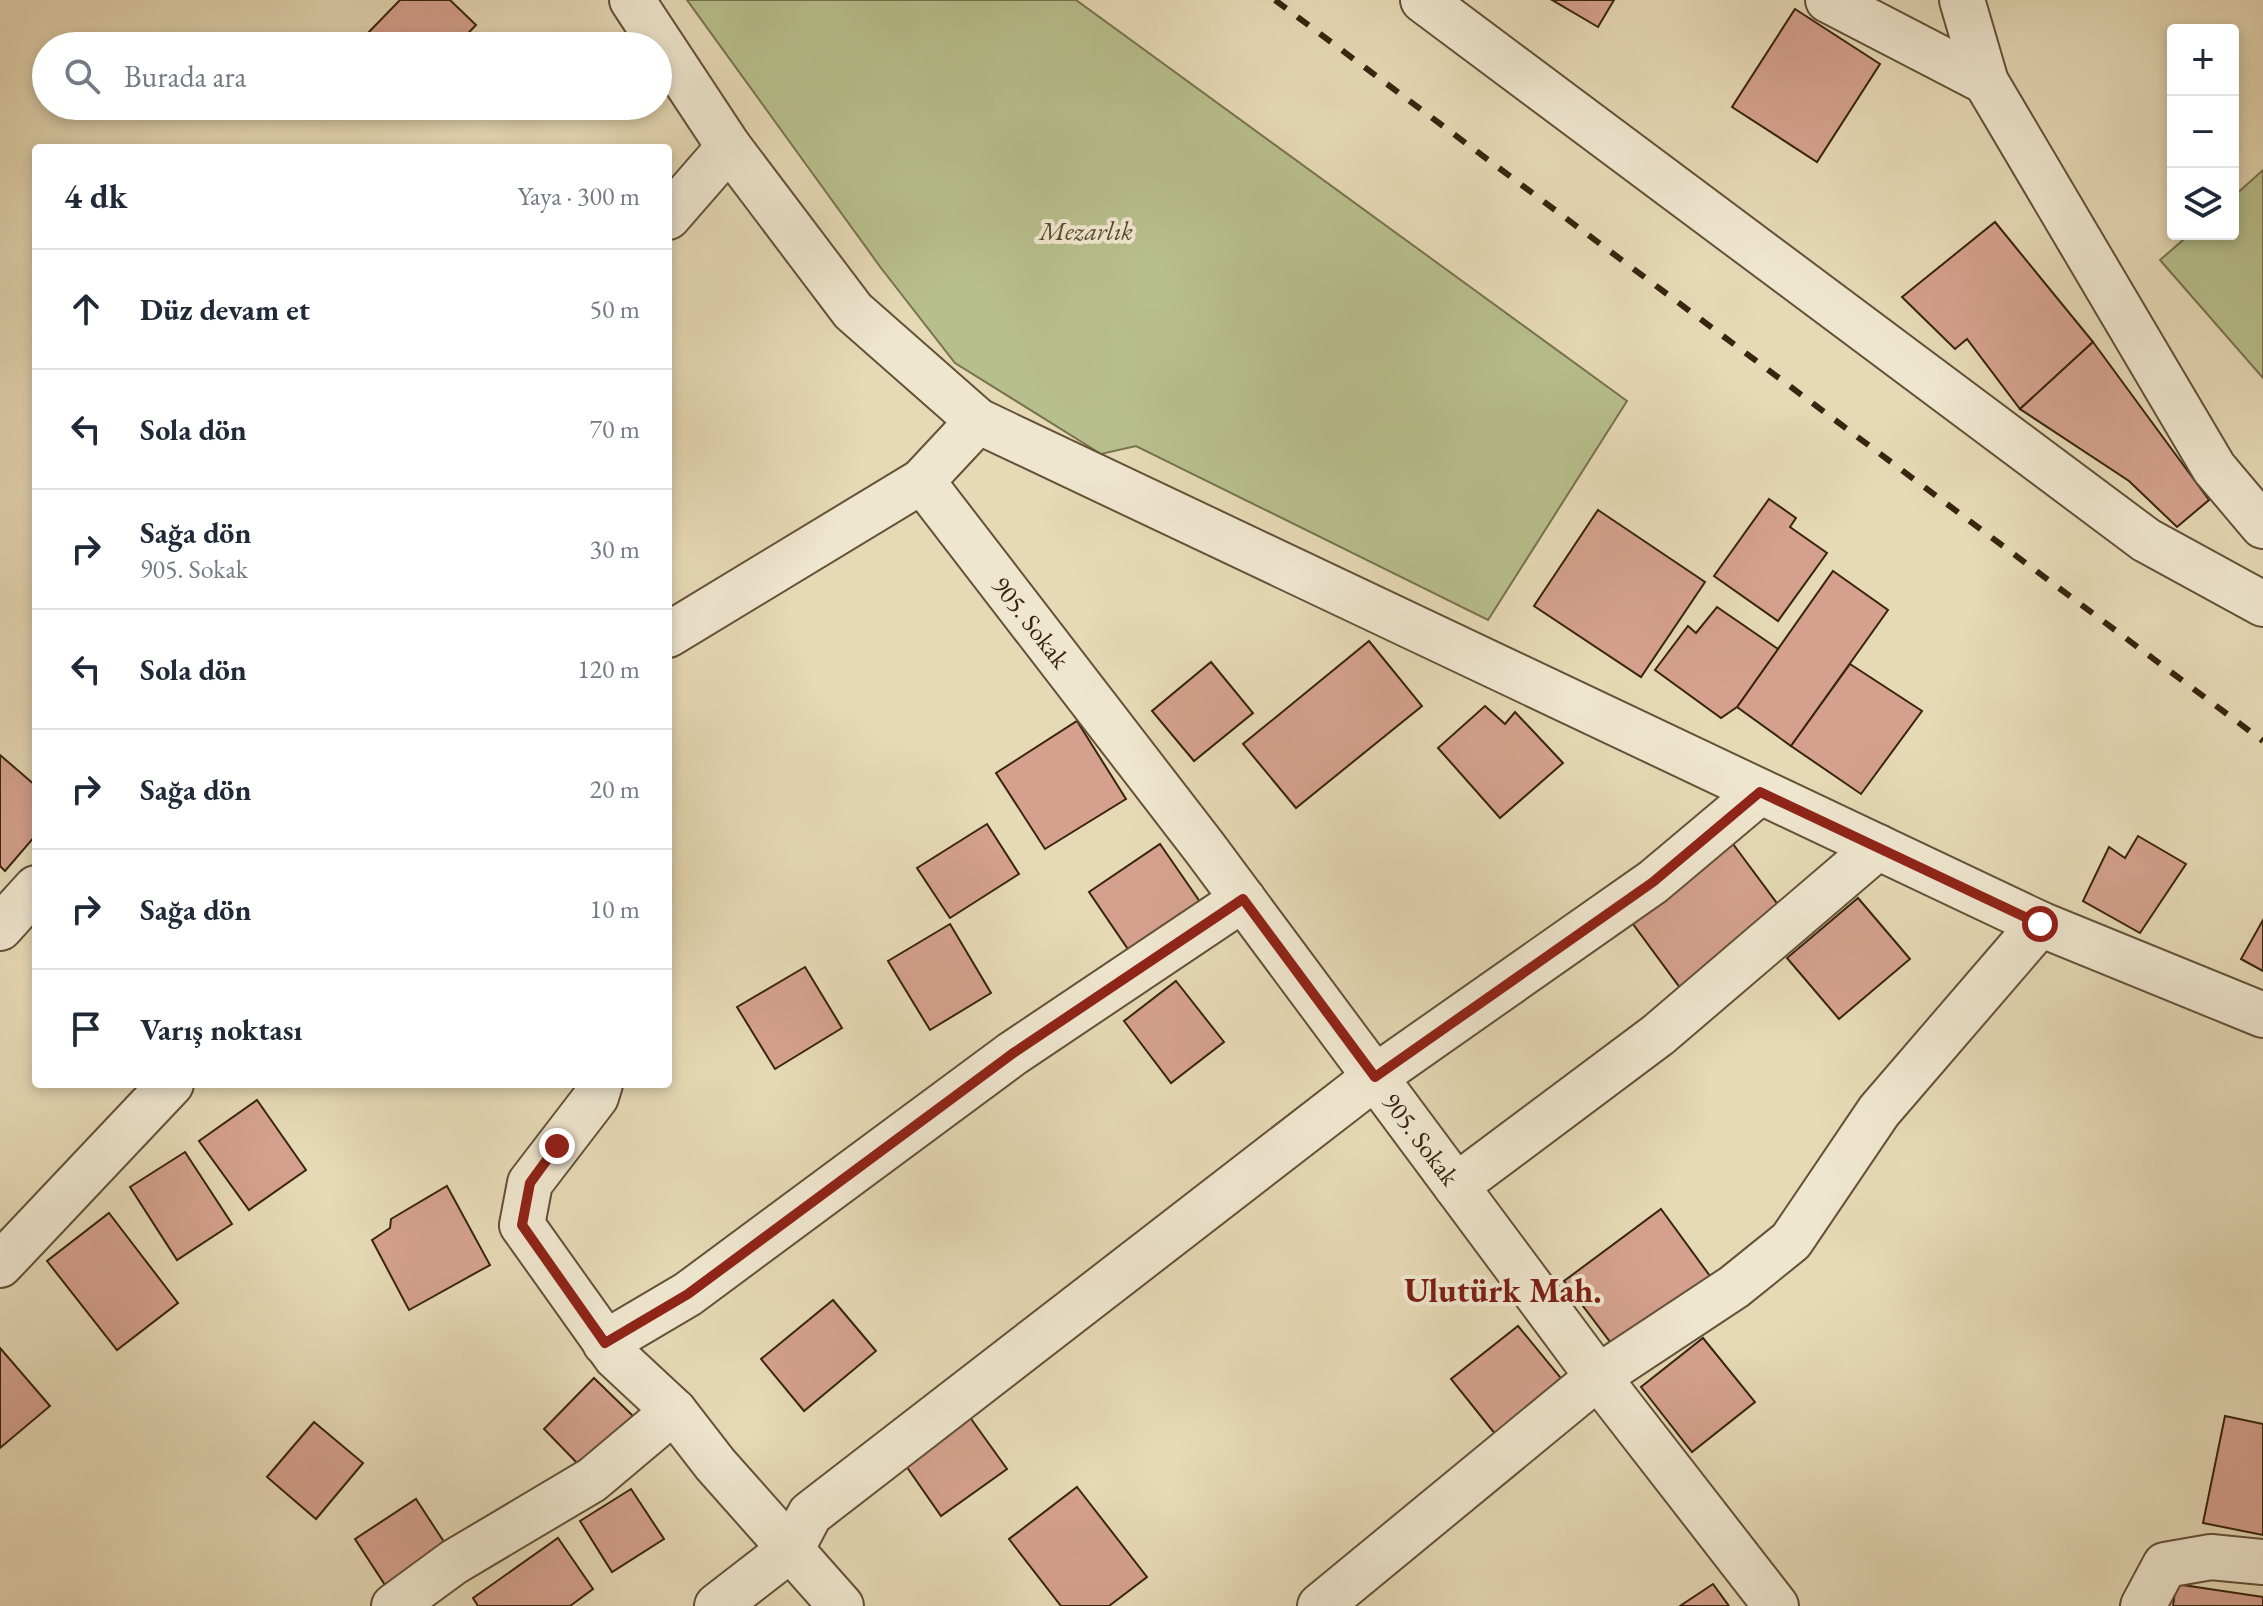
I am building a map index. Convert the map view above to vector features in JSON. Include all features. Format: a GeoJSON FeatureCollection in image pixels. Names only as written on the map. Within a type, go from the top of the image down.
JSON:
{"type":"FeatureCollection","features":[{"type":"Feature","properties":{"kind":"street"},"geometry":{"type":"LineString","coordinates":[[632,0],[653,32]]}},
{"type":"Feature","properties":{"kind":"street"},"geometry":{"type":"LineString","coordinates":[[1423,0],[2146,540],[2263,604]]}},
{"type":"Feature","properties":{"kind":"street"},"geometry":{"type":"LineString","coordinates":[[1828,0],[1986,82]]}},
{"type":"Feature","properties":{"kind":"street"},"geometry":{"type":"LineString","coordinates":[[1962,0],[1986,82],[2214,468],[2263,526]]}},
{"type":"Feature","properties":{"kind":"street"},"geometry":{"type":"LineString","coordinates":[[672,61],[729,147],[853,311],[978,421],[2040,924],[2263,1015]]}},
{"type":"Feature","properties":{"kind":"street"},"geometry":{"type":"LineString","coordinates":[[672,212],[729,147]]}},
{"type":"Feature","properties":{"kind":"street"},"geometry":{"type":"LineString","coordinates":[[672,633],[922,481],[978,421]]}},
{"type":"Feature","properties":{"kind":"street","name":"905. Sokak"},"geometry":{"type":"LineString","coordinates":[[922,481],[1243,899],[1598,1377],[1776,1606]]}},
{"type":"Feature","properties":{"kind":"street"},"geometry":{"type":"LineString","coordinates":[[717,1606],[792,1548],[810,1514],[1375,1077],[1653,882],[1760,792]]}},
{"type":"Feature","properties":{"kind":"street"},"geometry":{"type":"LineString","coordinates":[[1456,1186],[1658,1035],[1878,847]]}},
{"type":"Feature","properties":{"kind":"street"},"geometry":{"type":"LineString","coordinates":[[0,928],[32,892]]}},
{"type":"Feature","properties":{"kind":"street"},"geometry":{"type":"LineString","coordinates":[[605,1343],[688,1294],[1012,1054],[1243,899]]}},
{"type":"Feature","properties":{"kind":"street"},"geometry":{"type":"LineString","coordinates":[[1320,1606],[1598,1377],[1734,1287],[1791,1241],[1879,1111],[2040,924]]}},
{"type":"Feature","properties":{"kind":"street"},"geometry":{"type":"LineString","coordinates":[[0,1265],[167,1088]]}},
{"type":"Feature","properties":{"kind":"street"},"geometry":{"type":"LineString","coordinates":[[599,1088],[596,1097],[530,1183],[522,1225],[616,1357],[674,1411],[715,1464],[841,1606]]}},
{"type":"Feature","properties":{"kind":"street"},"geometry":{"type":"LineString","coordinates":[[394,1606],[454,1562],[592,1480],[674,1411]]}},
{"type":"Feature","properties":{"kind":"street"},"geometry":{"type":"LineString","coordinates":[[2143,1606],[2165,1565],[2211,1557],[2263,1562]]}},
{"type":"Feature","properties":{"kind":"green space","name":"Mezarlık"},"geometry":{"type":"Polygon","coordinates":[[[687,0],[1076,0],[1627,401],[1488,620],[1136,446],[1101,454],[955,363],[881,268],[687,0]]]}},
{"type":"Feature","properties":{"kind":"green space"},"geometry":{"type":"Polygon","coordinates":[[[2263,170],[2263,378],[2160,260],[2183,240],[2239,240],[2239,192],[2263,170]]]}},
{"type":"Feature","properties":{"kind":"building"},"geometry":{"type":"Polygon","coordinates":[[[400,0],[450,0],[476,25],[469,32],[369,32],[400,0]]]}},
{"type":"Feature","properties":{"kind":"building"},"geometry":{"type":"Polygon","coordinates":[[[1552,0],[1614,0],[1598,27],[1552,0]]]}},
{"type":"Feature","properties":{"kind":"building"},"geometry":{"type":"Polygon","coordinates":[[[1795,9],[1880,64],[1817,162],[1732,107],[1795,9]]]}},
{"type":"Feature","properties":{"kind":"building"},"geometry":{"type":"Polygon","coordinates":[[[1995,222],[2093,342],[2020,409],[1967,339],[1955,349],[1902,297],[1995,222]]]}},
{"type":"Feature","properties":{"kind":"building"},"geometry":{"type":"Polygon","coordinates":[[[2093,342],[2209,500],[2177,527],[2129,481],[2020,409],[2093,342]]]}},
{"type":"Feature","properties":{"kind":"building"},"geometry":{"type":"Polygon","coordinates":[[[1769,499],[1796,518],[1790,527],[1827,553],[1778,621],[1714,576],[1769,499]]]}},
{"type":"Feature","properties":{"kind":"building"},"geometry":{"type":"Polygon","coordinates":[[[1598,510],[1705,582],[1641,677],[1534,606],[1598,510]]]}},
{"type":"Feature","properties":{"kind":"building"},"geometry":{"type":"Polygon","coordinates":[[[1833,571],[1888,610],[1791,746],[1737,707],[1833,571]]]}},
{"type":"Feature","properties":{"kind":"building"},"geometry":{"type":"Polygon","coordinates":[[[1717,607],[1778,649],[1737,707],[1721,718],[1655,670],[1688,626],[1696,633],[1717,607]]]}},
{"type":"Feature","properties":{"kind":"building"},"geometry":{"type":"Polygon","coordinates":[[[1369,641],[1422,706],[1296,808],[1243,744],[1369,641]]]}},
{"type":"Feature","properties":{"kind":"building"},"geometry":{"type":"Polygon","coordinates":[[[1211,662],[1253,713],[1194,761],[1152,711],[1211,662]]]}},
{"type":"Feature","properties":{"kind":"building"},"geometry":{"type":"Polygon","coordinates":[[[1850,664],[1922,711],[1861,794],[1791,746],[1850,664]]]}},
{"type":"Feature","properties":{"kind":"building"},"geometry":{"type":"Polygon","coordinates":[[[1485,706],[1505,724],[1515,712],[1563,763],[1500,818],[1438,748],[1485,706]]]}},
{"type":"Feature","properties":{"kind":"building"},"geometry":{"type":"Polygon","coordinates":[[[1077,721],[1126,799],[1045,849],[996,773],[1077,721]]]}},
{"type":"Feature","properties":{"kind":"building"},"geometry":{"type":"Polygon","coordinates":[[[0,755],[32,783],[32,840],[5,871],[0,866],[0,755]]]}},
{"type":"Feature","properties":{"kind":"building"},"geometry":{"type":"Polygon","coordinates":[[[987,824],[1019,874],[950,918],[917,868],[987,824]]]}},
{"type":"Feature","properties":{"kind":"building"},"geometry":{"type":"Polygon","coordinates":[[[2138,836],[2186,864],[2140,933],[2083,901],[2109,847],[2125,858],[2138,836]]]}},
{"type":"Feature","properties":{"kind":"building"},"geometry":{"type":"Polygon","coordinates":[[[1160,844],[1205,909],[1134,958],[1089,892],[1160,844]]]}},
{"type":"Feature","properties":{"kind":"building"},"geometry":{"type":"Polygon","coordinates":[[[1733,844],[1785,914],[1681,989],[1630,920],[1733,844]]]}},
{"type":"Feature","properties":{"kind":"building"},"geometry":{"type":"Polygon","coordinates":[[[1858,898],[1910,959],[1839,1019],[1787,958],[1858,898]]]}},
{"type":"Feature","properties":{"kind":"building"},"geometry":{"type":"Polygon","coordinates":[[[2263,920],[2263,971],[2241,959],[2263,920]]]}},
{"type":"Feature","properties":{"kind":"building"},"geometry":{"type":"Polygon","coordinates":[[[950,924],[991,993],[930,1030],[888,961],[950,924]]]}},
{"type":"Feature","properties":{"kind":"building"},"geometry":{"type":"Polygon","coordinates":[[[805,967],[842,1028],[775,1069],[737,1007],[805,967]]]}},
{"type":"Feature","properties":{"kind":"building"},"geometry":{"type":"Polygon","coordinates":[[[1176,981],[1224,1042],[1171,1083],[1124,1021],[1176,981]]]}},
{"type":"Feature","properties":{"kind":"building"},"geometry":{"type":"Polygon","coordinates":[[[257,1100],[306,1170],[249,1210],[199,1141],[257,1100]]]}},
{"type":"Feature","properties":{"kind":"building"},"geometry":{"type":"Polygon","coordinates":[[[185,1152],[232,1224],[177,1260],[130,1187],[185,1152]]]}},
{"type":"Feature","properties":{"kind":"building"},"geometry":{"type":"Polygon","coordinates":[[[447,1186],[490,1265],[409,1310],[372,1240],[390,1228],[391,1219],[447,1186]]]}},
{"type":"Feature","properties":{"kind":"building"},"geometry":{"type":"Polygon","coordinates":[[[1661,1209],[1710,1276],[1614,1347],[1564,1281],[1661,1209]]]}},
{"type":"Feature","properties":{"kind":"building"},"geometry":{"type":"Polygon","coordinates":[[[109,1213],[178,1303],[117,1350],[47,1261],[109,1213]]]}},
{"type":"Feature","properties":{"kind":"building"},"geometry":{"type":"Polygon","coordinates":[[[833,1300],[876,1351],[804,1411],[761,1359],[833,1300]]]}},
{"type":"Feature","properties":{"kind":"building"},"geometry":{"type":"Polygon","coordinates":[[[1518,1326],[1565,1383],[1496,1435],[1451,1379],[1518,1326]]]}},
{"type":"Feature","properties":{"kind":"building"},"geometry":{"type":"Polygon","coordinates":[[[1703,1338],[1755,1402],[1692,1452],[1641,1387],[1703,1338]]]}},
{"type":"Feature","properties":{"kind":"building"},"geometry":{"type":"Polygon","coordinates":[[[0,1348],[50,1406],[0,1448],[0,1348]]]}},
{"type":"Feature","properties":{"kind":"building"},"geometry":{"type":"Polygon","coordinates":[[[594,1378],[633,1416],[582,1468],[544,1429],[594,1378]]]}},
{"type":"Feature","properties":{"kind":"building"},"geometry":{"type":"Polygon","coordinates":[[[969,1416],[1007,1469],[941,1516],[904,1463],[969,1416]]]}},
{"type":"Feature","properties":{"kind":"building"},"geometry":{"type":"Polygon","coordinates":[[[2225,1416],[2263,1424],[2263,1535],[2203,1523],[2225,1416]]]}},
{"type":"Feature","properties":{"kind":"building"},"geometry":{"type":"Polygon","coordinates":[[[314,1422],[363,1463],[316,1519],[267,1477],[314,1422]]]}},
{"type":"Feature","properties":{"kind":"building"},"geometry":{"type":"Polygon","coordinates":[[[1077,1487],[1147,1577],[1109,1606],[1061,1606],[1009,1539],[1077,1487]]]}},
{"type":"Feature","properties":{"kind":"building"},"geometry":{"type":"Polygon","coordinates":[[[631,1489],[664,1539],[612,1572],[580,1521],[631,1489]]]}},
{"type":"Feature","properties":{"kind":"building"},"geometry":{"type":"Polygon","coordinates":[[[416,1499],[448,1548],[387,1588],[355,1539],[416,1499]]]}},
{"type":"Feature","properties":{"kind":"building"},"geometry":{"type":"Polygon","coordinates":[[[558,1538],[593,1589],[570,1606],[478,1606],[473,1598],[558,1538]]]}},
{"type":"Feature","properties":{"kind":"building"},"geometry":{"type":"Polygon","coordinates":[[[1713,1584],[1729,1606],[1680,1606],[1713,1584]]]}},
{"type":"Feature","properties":{"kind":"building"},"geometry":{"type":"Polygon","coordinates":[[[2176,1584],[2263,1597],[2263,1606],[2173,1606],[2176,1584]]]}},
{"type":"Feature","properties":{"kind":"railway"},"geometry":{"type":"LineString","coordinates":[[1275,0],[2263,741]]}},
{"type":"Feature","properties":{"kind":"district","name":"Ulutürk Mah."},"geometry":{"type":"Point","coordinates":[1503,1290]}},
{"type":"Feature","properties":{"kind":"route"},"geometry":{"type":"LineString","coordinates":[[557,1146],[530,1183],[522,1225],[605,1343],[688,1294],[1012,1054],[1243,899],[1375,1077],[1653,882],[1760,792],[2040,924]]}}]}
